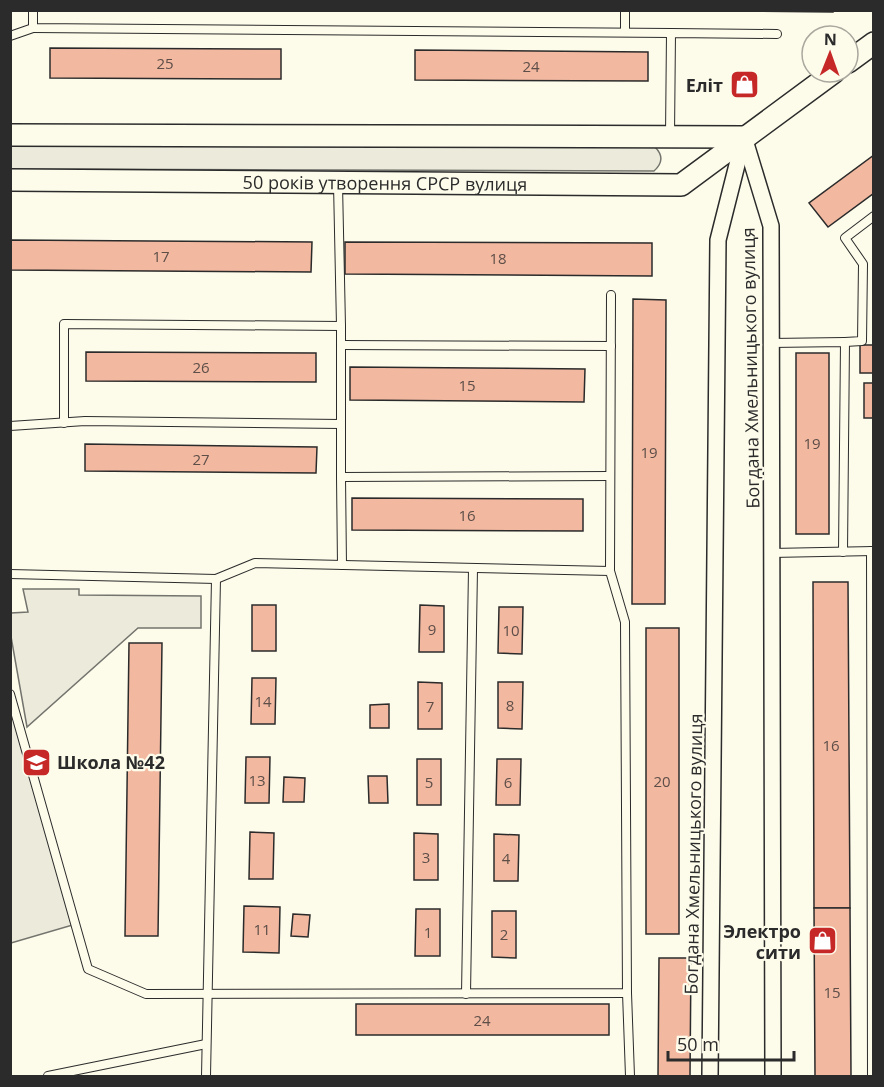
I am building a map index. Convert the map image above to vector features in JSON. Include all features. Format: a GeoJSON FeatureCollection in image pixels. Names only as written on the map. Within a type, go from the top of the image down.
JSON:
{"type":"FeatureCollection","features":[{"type":"Feature","properties":{"kind":"main road"},"geometry":{"type":"LineString","coordinates":[[860,53],[873,43]]}},
{"type":"Feature","properties":{"kind":"main road","name":"50 років утворення СРСР вулиця"},"geometry":{"type":"LineString","coordinates":[[10,180],[681,185],[817,84]]}},
{"type":"Feature","properties":{"kind":"main road"},"geometry":{"type":"LineString","coordinates":[[10,135],[744,137]]}},
{"type":"Feature","properties":{"kind":"street","name":"Богдана Хмельницького вулиця"},"geometry":{"type":"LineString","coordinates":[[744,137],[771,226],[773,1077]]}},
{"type":"Feature","properties":{"kind":"street","name":"Богдана Хмельницького вулиця"},"geometry":{"type":"LineString","coordinates":[[710,1077],[718,240],[744,137]]}},
{"type":"Feature","properties":{"kind":"lane"},"geometry":{"type":"LineString","coordinates":[[33,10],[33,28]]}},
{"type":"Feature","properties":{"kind":"lane"},"geometry":{"type":"LineString","coordinates":[[625,10],[625,32]]}},
{"type":"Feature","properties":{"kind":"lane"},"geometry":{"type":"LineString","coordinates":[[10,36],[33,28],[777,34]]}},
{"type":"Feature","properties":{"kind":"lane"},"geometry":{"type":"LineString","coordinates":[[670,137],[671,33]]}},
{"type":"Feature","properties":{"kind":"lane"},"geometry":{"type":"LineString","coordinates":[[338,182],[342,565]]}},
{"type":"Feature","properties":{"kind":"lane"},"geometry":{"type":"LineString","coordinates":[[771,343],[862,341],[863,264],[845,238],[873,216]]}},
{"type":"Feature","properties":{"kind":"lane"},"geometry":{"type":"LineString","coordinates":[[611,295],[610,572],[625,622],[627,993],[630,1077]]}},
{"type":"Feature","properties":{"kind":"lane"},"geometry":{"type":"LineString","coordinates":[[64,423],[64,324],[341,326]]}},
{"type":"Feature","properties":{"kind":"lane"},"geometry":{"type":"LineString","coordinates":[[843,552],[845,342]]}},
{"type":"Feature","properties":{"kind":"lane"},"geometry":{"type":"LineString","coordinates":[[341,345],[611,346]]}},
{"type":"Feature","properties":{"kind":"lane"},"geometry":{"type":"LineString","coordinates":[[10,426],[85,421],[341,424]]}},
{"type":"Feature","properties":{"kind":"lane"},"geometry":{"type":"LineString","coordinates":[[341,477],[610,476]]}},
{"type":"Feature","properties":{"kind":"lane"},"geometry":{"type":"LineString","coordinates":[[771,553],[872,551],[872,1077]]}},
{"type":"Feature","properties":{"kind":"lane"},"geometry":{"type":"LineString","coordinates":[[10,574],[216,579],[255,563],[610,572]]}},
{"type":"Feature","properties":{"kind":"lane"},"geometry":{"type":"LineString","coordinates":[[466,994],[473,569]]}},
{"type":"Feature","properties":{"kind":"lane"},"geometry":{"type":"LineString","coordinates":[[206,1077],[216,579]]}},
{"type":"Feature","properties":{"kind":"lane"},"geometry":{"type":"LineString","coordinates":[[10,694],[88,969],[146,994],[627,993]]}},
{"type":"Feature","properties":{"kind":"lane"},"geometry":{"type":"LineString","coordinates":[[48,1077],[206,1044]]}},
{"type":"Feature","properties":{"kind":"shaded area"},"geometry":{"type":"Polygon","coordinates":[[[11,144],[655,147],[661,159],[654,171],[11,169],[11,144]]]}},
{"type":"Feature","properties":{"kind":"shaded area"},"geometry":{"type":"Polygon","coordinates":[[[23,589],[79,589],[79,595],[201,596],[201,628],[138,628],[27,727],[10,631],[11,613],[28,612],[23,589]]]}},
{"type":"Feature","properties":{"kind":"shaded area"},"geometry":{"type":"Polygon","coordinates":[[[10,694],[76,924],[11,943],[10,943],[10,694]]]}},
{"type":"Feature","properties":{"kind":"building"},"geometry":{"type":"Polygon","coordinates":[[[648,10],[833,10],[833,12],[648,10]]]}},
{"type":"Feature","properties":{"kind":"building"},"geometry":{"type":"Polygon","coordinates":[[[50,48],[281,49],[281,79],[50,78],[50,48]]]}},
{"type":"Feature","properties":{"kind":"building"},"geometry":{"type":"Polygon","coordinates":[[[415,50],[648,52],[648,81],[415,80],[415,50]]]}},
{"type":"Feature","properties":{"kind":"building"},"geometry":{"type":"Polygon","coordinates":[[[874,155],[874,193],[828,227],[809,203],[874,155]]]}},
{"type":"Feature","properties":{"kind":"building"},"geometry":{"type":"Polygon","coordinates":[[[11,240],[312,242],[311,272],[11,270],[11,240]]]}},
{"type":"Feature","properties":{"kind":"building"},"geometry":{"type":"Polygon","coordinates":[[[345,242],[652,243],[652,276],[345,274],[345,242]]]}},
{"type":"Feature","properties":{"kind":"building"},"geometry":{"type":"Polygon","coordinates":[[[633,299],[666,300],[665,604],[632,604],[633,299]]]}},
{"type":"Feature","properties":{"kind":"building"},"geometry":{"type":"Polygon","coordinates":[[[860,345],[874,345],[874,373],[860,373],[860,345]]]}},
{"type":"Feature","properties":{"kind":"building"},"geometry":{"type":"Polygon","coordinates":[[[86,352],[316,353],[316,382],[86,381],[86,352]]]}},
{"type":"Feature","properties":{"kind":"building"},"geometry":{"type":"Polygon","coordinates":[[[796,353],[829,353],[829,534],[796,534],[796,353]]]}},
{"type":"Feature","properties":{"kind":"building"},"geometry":{"type":"Polygon","coordinates":[[[350,367],[585,369],[584,402],[350,400],[350,367]]]}},
{"type":"Feature","properties":{"kind":"building"},"geometry":{"type":"Polygon","coordinates":[[[864,383],[874,383],[874,418],[864,418],[864,383]]]}},
{"type":"Feature","properties":{"kind":"building"},"geometry":{"type":"Polygon","coordinates":[[[85,444],[317,447],[316,473],[85,471],[85,444]]]}},
{"type":"Feature","properties":{"kind":"building"},"geometry":{"type":"Polygon","coordinates":[[[352,498],[583,499],[583,531],[352,530],[352,498]]]}},
{"type":"Feature","properties":{"kind":"building"},"geometry":{"type":"Polygon","coordinates":[[[813,582],[848,582],[850,908],[814,908],[813,582]]]}},
{"type":"Feature","properties":{"kind":"building"},"geometry":{"type":"Polygon","coordinates":[[[252,605],[276,605],[276,651],[252,651],[252,605]]]}},
{"type":"Feature","properties":{"kind":"building"},"geometry":{"type":"Polygon","coordinates":[[[420,605],[444,606],[444,652],[419,652],[420,605]]]}},
{"type":"Feature","properties":{"kind":"building"},"geometry":{"type":"Polygon","coordinates":[[[499,607],[523,607],[522,654],[498,653],[499,607]]]}},
{"type":"Feature","properties":{"kind":"building"},"geometry":{"type":"Polygon","coordinates":[[[646,628],[679,628],[679,934],[646,934],[646,628]]]}},
{"type":"Feature","properties":{"kind":"building"},"geometry":{"type":"Polygon","coordinates":[[[129,643],[162,643],[158,936],[125,936],[129,643]]]}},
{"type":"Feature","properties":{"kind":"building"},"geometry":{"type":"Polygon","coordinates":[[[252,678],[276,678],[275,724],[251,724],[252,678]]]}},
{"type":"Feature","properties":{"kind":"building"},"geometry":{"type":"Polygon","coordinates":[[[418,682],[442,683],[442,729],[418,729],[418,682]]]}},
{"type":"Feature","properties":{"kind":"building"},"geometry":{"type":"Polygon","coordinates":[[[498,682],[523,682],[522,729],[498,728],[498,682]]]}},
{"type":"Feature","properties":{"kind":"building"},"geometry":{"type":"Polygon","coordinates":[[[389,704],[389,728],[370,728],[370,705],[389,704]]]}},
{"type":"Feature","properties":{"kind":"building"},"geometry":{"type":"Polygon","coordinates":[[[246,757],[270,757],[269,803],[245,803],[246,757]]]}},
{"type":"Feature","properties":{"kind":"building"},"geometry":{"type":"Polygon","coordinates":[[[417,759],[441,759],[441,805],[417,805],[417,759]]]}},
{"type":"Feature","properties":{"kind":"building"},"geometry":{"type":"Polygon","coordinates":[[[497,759],[521,759],[520,805],[496,805],[497,759]]]}},
{"type":"Feature","properties":{"kind":"building"},"geometry":{"type":"Polygon","coordinates":[[[368,776],[387,776],[388,803],[369,803],[368,776]]]}},
{"type":"Feature","properties":{"kind":"building"},"geometry":{"type":"Polygon","coordinates":[[[284,777],[305,778],[304,802],[283,802],[284,777]]]}},
{"type":"Feature","properties":{"kind":"building"},"geometry":{"type":"Polygon","coordinates":[[[250,832],[274,833],[273,879],[249,879],[250,832]]]}},
{"type":"Feature","properties":{"kind":"building"},"geometry":{"type":"Polygon","coordinates":[[[414,833],[438,834],[438,880],[414,880],[414,833]]]}},
{"type":"Feature","properties":{"kind":"building"},"geometry":{"type":"Polygon","coordinates":[[[494,834],[519,835],[518,881],[494,881],[494,834]]]}},
{"type":"Feature","properties":{"kind":"building"},"geometry":{"type":"Polygon","coordinates":[[[244,906],[280,907],[279,953],[243,952],[244,906]]]}},
{"type":"Feature","properties":{"kind":"building"},"geometry":{"type":"Polygon","coordinates":[[[814,908],[850,908],[851,1076],[815,1076],[814,908]]]}},
{"type":"Feature","properties":{"kind":"building"},"geometry":{"type":"Polygon","coordinates":[[[416,909],[440,909],[440,956],[415,956],[416,909]]]}},
{"type":"Feature","properties":{"kind":"building"},"geometry":{"type":"Polygon","coordinates":[[[492,911],[516,911],[516,958],[492,957],[492,911]]]}},
{"type":"Feature","properties":{"kind":"building"},"geometry":{"type":"Polygon","coordinates":[[[293,914],[310,915],[308,937],[291,936],[293,914]]]}},
{"type":"Feature","properties":{"kind":"building"},"geometry":{"type":"Polygon","coordinates":[[[659,958],[691,958],[690,1076],[658,1076],[659,958]]]}},
{"type":"Feature","properties":{"kind":"building"},"geometry":{"type":"Polygon","coordinates":[[[356,1004],[609,1004],[609,1035],[356,1035],[356,1004]]]}},
{"type":"Feature","properties":{"kind":"place","name":"Еліт"},"geometry":{"type":"Point","coordinates":[744,85]}},
{"type":"Feature","properties":{"kind":"place","name":"Школа №42"},"geometry":{"type":"Point","coordinates":[36,762]}},
{"type":"Feature","properties":{"kind":"place","name":"Электро сити"},"geometry":{"type":"Point","coordinates":[822,941]}}]}
